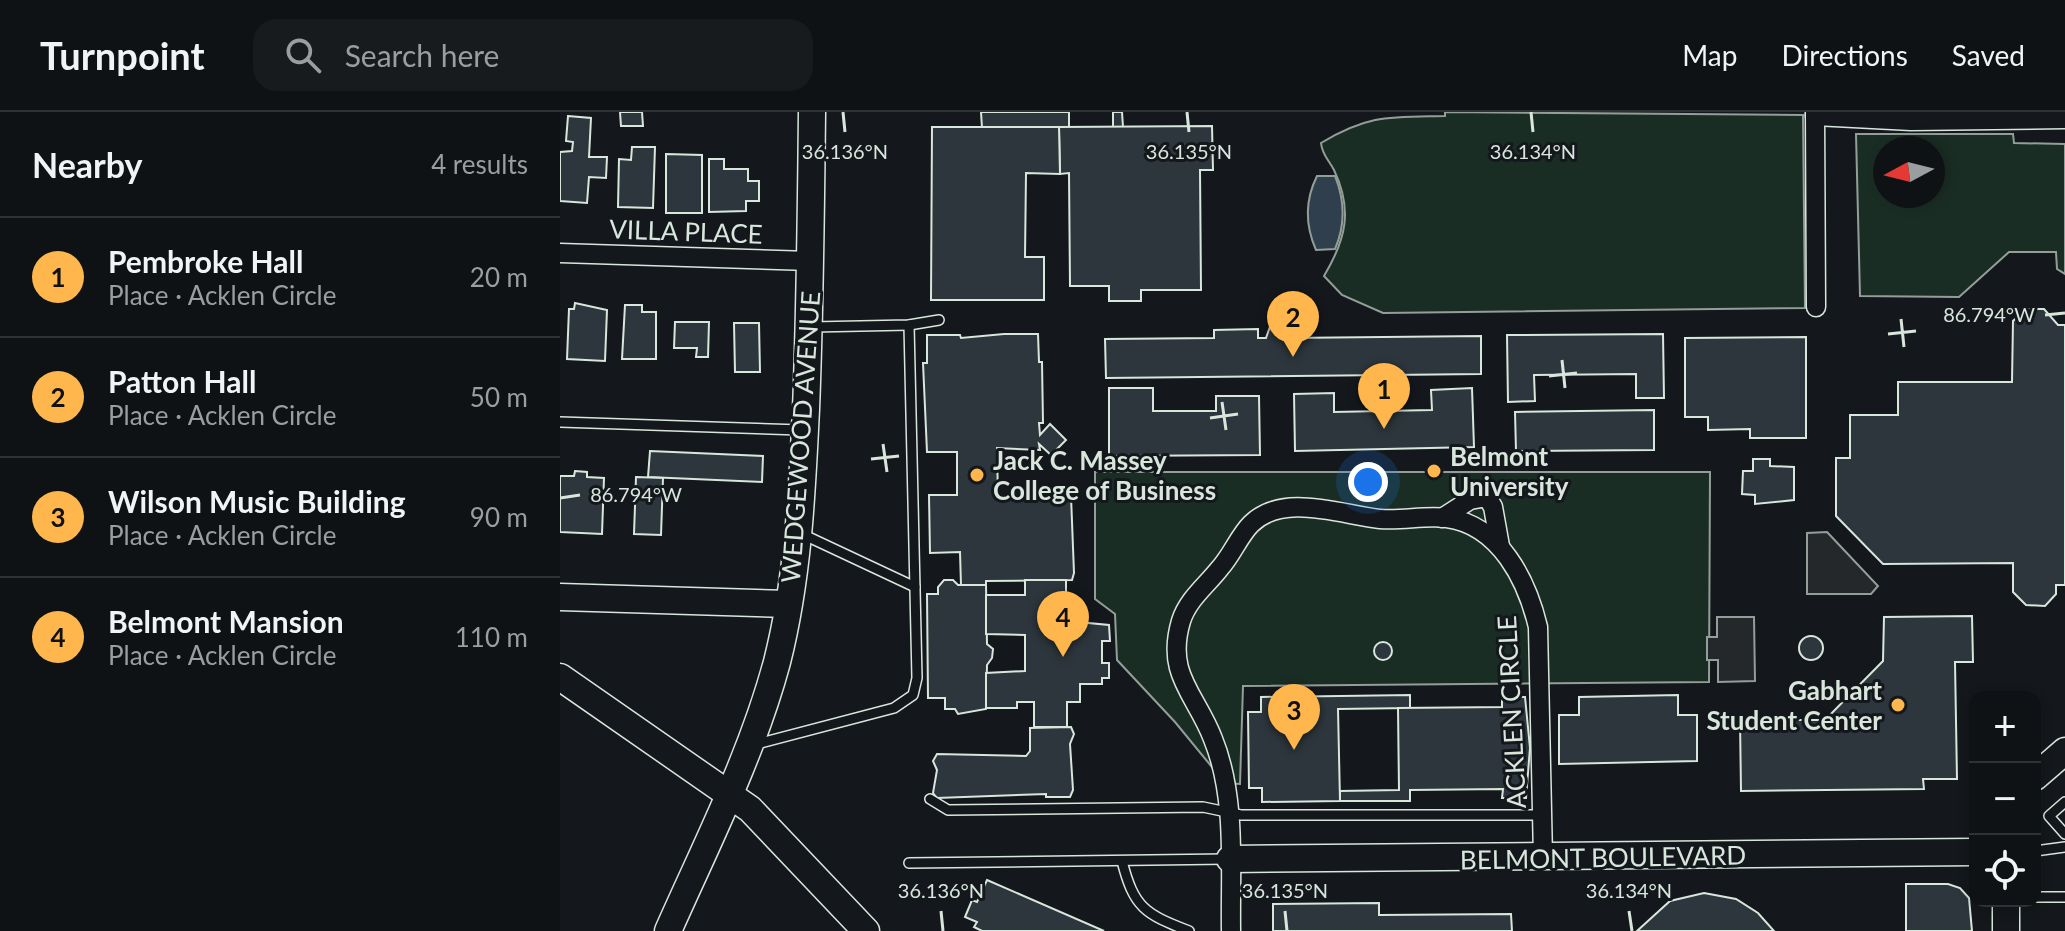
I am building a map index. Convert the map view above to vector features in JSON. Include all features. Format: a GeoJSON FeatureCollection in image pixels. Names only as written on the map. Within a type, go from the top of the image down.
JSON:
{"type":"FeatureCollection","features":[{"type":"Feature","properties":{"kind":"main road","name":"WEDGEWOOD AVENUE"},"geometry":{"type":"LineString","coordinates":[[668,931],[749,746],[777,660],[788,604],[799,533],[805,430],[812,112]]}},
{"type":"Feature","properties":{"kind":"main road"},"geometry":{"type":"LineString","coordinates":[[560,597],[788,604]]}},
{"type":"Feature","properties":{"kind":"main road"},"geometry":{"type":"LineString","coordinates":[[560,677],[750,809],[866,931]]}},
{"type":"Feature","properties":{"kind":"main road"},"geometry":{"type":"LineString","coordinates":[[2041,772],[2065,751]]}},
{"type":"Feature","properties":{"kind":"main road","name":"BELMONT BOULEVARD"},"geometry":{"type":"LineString","coordinates":[[1230,859],[1969,852]]}},
{"type":"Feature","properties":{"kind":"main road"},"geometry":{"type":"LineString","coordinates":[[2006,907],[2006,931]]}},
{"type":"Feature","properties":{"kind":"street"},"geometry":{"type":"LineString","coordinates":[[1816,307],[1815,114],[1911,121],[2065,119]]}},
{"type":"Feature","properties":{"kind":"street","name":"VILLA PLACE"},"geometry":{"type":"LineString","coordinates":[[560,253],[810,261]]}},
{"type":"Feature","properties":{"kind":"street"},"geometry":{"type":"LineString","coordinates":[[1442,518],[1470,500],[1487,497],[1493,507],[1500,546]]}},
{"type":"Feature","properties":{"kind":"street","name":"ACKLEN CIRCLE"},"geometry":{"type":"LineString","coordinates":[[1231,931],[1229,819],[1219,756],[1176,664],[1180,627],[1193,599],[1228,559],[1249,526],[1272,512],[1306,508],[1380,519],[1442,518],[1479,530],[1500,546],[1530,598],[1538,627],[1543,858]]}},
{"type":"Feature","properties":{"kind":"lane"},"geometry":{"type":"LineString","coordinates":[[809,327],[909,325],[939,320]]}},
{"type":"Feature","properties":{"kind":"lane"},"geometry":{"type":"LineString","coordinates":[[749,746],[894,708],[913,695],[917,678],[909,325]]}},
{"type":"Feature","properties":{"kind":"lane"},"geometry":{"type":"LineString","coordinates":[[560,422],[805,430]]}},
{"type":"Feature","properties":{"kind":"lane"},"geometry":{"type":"LineString","coordinates":[[799,533],[915,587]]}},
{"type":"Feature","properties":{"kind":"lane"},"geometry":{"type":"LineString","coordinates":[[930,799],[948,810],[1203,807],[1229,819],[1542,815]]}},
{"type":"Feature","properties":{"kind":"lane"},"geometry":{"type":"LineString","coordinates":[[2065,802],[2049,816],[2065,834]]}},
{"type":"Feature","properties":{"kind":"lane"},"geometry":{"type":"LineString","coordinates":[[2041,850],[2065,847]]}},
{"type":"Feature","properties":{"kind":"lane"},"geometry":{"type":"LineString","coordinates":[[909,863],[1230,859]]}},
{"type":"Feature","properties":{"kind":"lane"},"geometry":{"type":"LineString","coordinates":[[1122,861],[1129,887],[1143,909],[1150,916],[1189,931]]}},
{"type":"Feature","properties":{"kind":"lane"},"geometry":{"type":"LineString","coordinates":[[2041,897],[2065,897]]}},
{"type":"Feature","properties":{"kind":"green space"},"geometry":{"type":"Polygon","coordinates":[[[1445,112],[1803,115],[1805,308],[1383,313],[1342,295],[1324,276],[1342,237],[1344,198],[1321,143],[1367,122],[1395,117],[1445,116],[1445,112]]]}},
{"type":"Feature","properties":{"kind":"green space"},"geometry":{"type":"Polygon","coordinates":[[[1856,134],[2013,134],[2014,143],[2065,144],[2065,274],[2057,269],[2056,252],[2009,252],[1959,297],[1860,296],[1856,134]]]}},
{"type":"Feature","properties":{"kind":"green space"},"geometry":{"type":"Polygon","coordinates":[[[1095,472],[1710,472],[1709,682],[1243,686],[1240,784],[1225,783],[1175,722],[1117,660],[1115,614],[1095,599],[1095,472]]]}},
{"type":"Feature","properties":{"kind":"shaded area"},"geometry":{"type":"Polygon","coordinates":[[[1827,532],[1878,586],[1871,594],[1807,594],[1807,533],[1827,532]]]}},
{"type":"Feature","properties":{"kind":"shaded area"},"geometry":{"type":"Polygon","coordinates":[[[1717,617],[1754,617],[1755,681],[1718,682],[1718,660],[1707,660],[1707,637],[1717,637],[1717,617]]]}},
{"type":"Feature","properties":{"kind":"water"},"geometry":{"type":"Polygon","coordinates":[[[1317,176],[1335,176],[1341,194],[1342,222],[1335,249],[1316,250],[1310,231],[1309,203],[1317,176]]]}},
{"type":"Feature","properties":{"kind":"building"},"geometry":{"type":"Polygon","coordinates":[[[620,112],[642,112],[643,126],[621,126],[620,112]]]}},
{"type":"Feature","properties":{"kind":"building"},"geometry":{"type":"Polygon","coordinates":[[[981,112],[1069,112],[1069,127],[982,128],[981,112]]]}},
{"type":"Feature","properties":{"kind":"building"},"geometry":{"type":"Polygon","coordinates":[[[1113,112],[1122,112],[1123,127],[1113,127],[1113,112]]]}},
{"type":"Feature","properties":{"kind":"building"},"geometry":{"type":"Polygon","coordinates":[[[568,116],[591,118],[589,157],[607,157],[606,178],[589,177],[587,203],[560,201],[560,152],[572,151],[573,142],[566,141],[568,116]]]}},
{"type":"Feature","properties":{"kind":"building"},"geometry":{"type":"Polygon","coordinates":[[[1212,126],[1213,170],[1200,170],[1201,290],[1141,290],[1141,301],[1109,301],[1109,286],[1070,286],[1069,173],[1060,174],[1059,127],[1212,126]]]}},
{"type":"Feature","properties":{"kind":"building"},"geometry":{"type":"Polygon","coordinates":[[[932,127],[1059,127],[1060,174],[1026,173],[1025,257],[1044,257],[1044,300],[931,300],[932,127]]]}},
{"type":"Feature","properties":{"kind":"building"},"geometry":{"type":"Polygon","coordinates":[[[632,147],[655,147],[653,208],[618,207],[619,159],[631,160],[632,147]]]}},
{"type":"Feature","properties":{"kind":"building"},"geometry":{"type":"Polygon","coordinates":[[[666,154],[702,155],[702,213],[666,213],[666,154]]]}},
{"type":"Feature","properties":{"kind":"building"},"geometry":{"type":"Polygon","coordinates":[[[709,159],[724,159],[724,169],[748,169],[748,181],[759,181],[759,201],[746,201],[746,211],[709,212],[709,159]]]}},
{"type":"Feature","properties":{"kind":"building"},"geometry":{"type":"Polygon","coordinates":[[[575,303],[607,310],[605,361],[567,359],[569,309],[574,309],[575,303]]]}},
{"type":"Feature","properties":{"kind":"building"},"geometry":{"type":"Polygon","coordinates":[[[625,305],[642,305],[642,312],[656,312],[656,359],[622,359],[625,305]]]}},
{"type":"Feature","properties":{"kind":"building"},"geometry":{"type":"Polygon","coordinates":[[[2026,309],[2044,309],[2058,325],[2065,325],[2065,585],[2056,585],[2056,594],[2045,606],[2026,605],[2013,592],[2013,563],[1883,564],[1836,516],[1836,458],[1850,458],[1850,415],[1898,415],[1898,382],[2012,382],[2013,321],[2026,309]]]}},
{"type":"Feature","properties":{"kind":"building"},"geometry":{"type":"Polygon","coordinates":[[[675,322],[709,322],[708,357],[696,357],[697,348],[674,348],[675,322]]]}},
{"type":"Feature","properties":{"kind":"building"},"geometry":{"type":"Polygon","coordinates":[[[734,323],[759,323],[760,372],[735,372],[734,323]]]}},
{"type":"Feature","properties":{"kind":"building"},"geometry":{"type":"Polygon","coordinates":[[[1271,324],[1280,324],[1286,329],[1286,338],[1481,336],[1481,374],[1106,378],[1105,339],[1214,338],[1214,330],[1258,329],[1258,338],[1266,338],[1271,324]]]}},
{"type":"Feature","properties":{"kind":"building","name":"Jack C. Massey College of Business"},"geometry":{"type":"Polygon","coordinates":[[[1038,334],[1039,362],[1042,362],[1043,423],[1039,423],[1040,435],[1050,424],[1066,440],[1051,455],[1039,444],[1040,450],[997,448],[998,499],[1071,496],[1072,580],[986,581],[986,585],[961,585],[960,552],[930,553],[929,495],[957,495],[957,452],[927,452],[923,363],[927,363],[927,335],[960,335],[961,338],[1038,334]]]}},
{"type":"Feature","properties":{"kind":"building"},"geometry":{"type":"Polygon","coordinates":[[[1663,334],[1664,398],[1636,398],[1636,374],[1534,375],[1535,401],[1508,402],[1507,335],[1663,334]]]}},
{"type":"Feature","properties":{"kind":"building"},"geometry":{"type":"Polygon","coordinates":[[[1806,337],[1806,438],[1750,438],[1750,429],[1708,430],[1708,417],[1685,417],[1685,338],[1806,337]]]}},
{"type":"Feature","properties":{"kind":"building"},"geometry":{"type":"Polygon","coordinates":[[[1109,388],[1153,388],[1153,411],[1216,411],[1216,396],[1259,396],[1260,455],[1109,456],[1109,388]]]}},
{"type":"Feature","properties":{"kind":"building"},"geometry":{"type":"Polygon","coordinates":[[[1472,388],[1474,447],[1295,451],[1294,394],[1334,393],[1334,412],[1432,410],[1431,390],[1472,388]]]}},
{"type":"Feature","properties":{"kind":"building"},"geometry":{"type":"Polygon","coordinates":[[[1654,410],[1654,450],[1516,451],[1515,412],[1654,410]]]}},
{"type":"Feature","properties":{"kind":"building"},"geometry":{"type":"Polygon","coordinates":[[[650,451],[763,456],[762,482],[648,477],[650,451]]]}},
{"type":"Feature","properties":{"kind":"building"},"geometry":{"type":"Polygon","coordinates":[[[1753,459],[1770,459],[1770,466],[1794,467],[1794,500],[1755,504],[1755,495],[1742,494],[1743,471],[1753,471],[1753,459]]]}},
{"type":"Feature","properties":{"kind":"building"},"geometry":{"type":"Polygon","coordinates":[[[575,471],[587,472],[587,477],[604,478],[602,534],[560,532],[560,476],[574,476],[575,471]]]}},
{"type":"Feature","properties":{"kind":"building"},"geometry":{"type":"Polygon","coordinates":[[[636,477],[663,478],[661,535],[634,534],[636,477]]]}},
{"type":"Feature","properties":{"kind":"building"},"geometry":{"type":"Polygon","coordinates":[[[944,580],[953,580],[958,585],[986,585],[987,644],[993,649],[987,665],[986,709],[958,714],[955,709],[945,709],[945,698],[928,698],[927,594],[938,594],[938,587],[944,580]]]}},
{"type":"Feature","properties":{"kind":"building"},"geometry":{"type":"Polygon","coordinates":[[[1025,580],[1066,580],[1066,604],[1078,604],[1078,622],[1109,625],[1110,641],[1102,641],[1102,663],[1109,663],[1109,678],[1102,678],[1102,684],[1080,684],[1080,702],[1067,702],[1067,727],[1034,727],[1034,702],[1017,702],[1017,708],[986,708],[986,673],[1025,671],[1025,635],[986,634],[986,595],[1025,595],[1025,580]]]}},
{"type":"Feature","properties":{"kind":"building","name":"Gabhart Student Center"},"geometry":{"type":"Polygon","coordinates":[[[1972,616],[1973,662],[1955,662],[1957,779],[1923,779],[1924,789],[1741,791],[1740,720],[1825,720],[1883,661],[1884,617],[1972,616]]]}},
{"type":"Feature","properties":{"kind":"building"},"geometry":{"type":"Polygon","coordinates":[[[1811,636],[1820,639],[1823,648],[1820,657],[1811,660],[1802,657],[1799,648],[1802,639],[1811,636]]]}},
{"type":"Feature","properties":{"kind":"building"},"geometry":{"type":"Polygon","coordinates":[[[1383,642],[1392,651],[1383,660],[1374,651],[1383,642]]]}},
{"type":"Feature","properties":{"kind":"building"},"geometry":{"type":"Polygon","coordinates":[[[1410,695],[1410,708],[1338,709],[1340,801],[1262,802],[1262,788],[1249,788],[1248,712],[1261,712],[1261,697],[1410,695]]]}},
{"type":"Feature","properties":{"kind":"building"},"geometry":{"type":"Polygon","coordinates":[[[1678,695],[1678,715],[1697,715],[1697,761],[1559,764],[1559,715],[1579,715],[1579,697],[1678,695]]]}},
{"type":"Feature","properties":{"kind":"building"},"geometry":{"type":"Polygon","coordinates":[[[1502,697],[1525,697],[1530,748],[1526,798],[1502,798],[1503,789],[1410,790],[1410,801],[1340,801],[1340,791],[1399,790],[1398,708],[1502,707],[1502,697]]]}},
{"type":"Feature","properties":{"kind":"building"},"geometry":{"type":"Polygon","coordinates":[[[1071,727],[1074,734],[1070,744],[1073,790],[1070,797],[1046,797],[1046,794],[937,798],[933,793],[937,770],[933,761],[937,754],[1026,756],[1030,751],[1030,728],[1071,727]]]}},
{"type":"Feature","properties":{"kind":"building"},"geometry":{"type":"Polygon","coordinates":[[[987,880],[1104,931],[982,931],[974,927],[977,922],[965,917],[972,900],[977,902],[987,880]]]}},
{"type":"Feature","properties":{"kind":"building"},"geometry":{"type":"Polygon","coordinates":[[[1906,884],[1948,884],[1960,888],[1969,898],[1972,931],[1906,931],[1906,884]]]}},
{"type":"Feature","properties":{"kind":"building"},"geometry":{"type":"Polygon","coordinates":[[[1704,893],[1736,899],[1758,913],[1774,931],[1637,931],[1670,901],[1704,893]]]}},
{"type":"Feature","properties":{"kind":"building"},"geometry":{"type":"Polygon","coordinates":[[[1379,903],[1379,915],[1511,914],[1512,931],[1273,931],[1273,904],[1379,903]]]}},
{"type":"Feature","properties":{"kind":"place","name":"Patton Hall"},"geometry":{"type":"Point","coordinates":[1293,357]}},
{"type":"Feature","properties":{"kind":"place","name":"Pembroke Hall"},"geometry":{"type":"Point","coordinates":[1384,429]}},
{"type":"Feature","properties":{"kind":"place","name":"Belmont University"},"geometry":{"type":"Point","coordinates":[1434,471]}},
{"type":"Feature","properties":{"kind":"place","name":"Jack C. Massey College of Business"},"geometry":{"type":"Point","coordinates":[977,475]}},
{"type":"Feature","properties":{"kind":"place","name":"Belmont Mansion"},"geometry":{"type":"Point","coordinates":[1063,657]}},
{"type":"Feature","properties":{"kind":"place","name":"Gabhart Student Center"},"geometry":{"type":"Point","coordinates":[1898,705]}},
{"type":"Feature","properties":{"kind":"place","name":"Wilson Music Building"},"geometry":{"type":"Point","coordinates":[1294,750]}}]}
